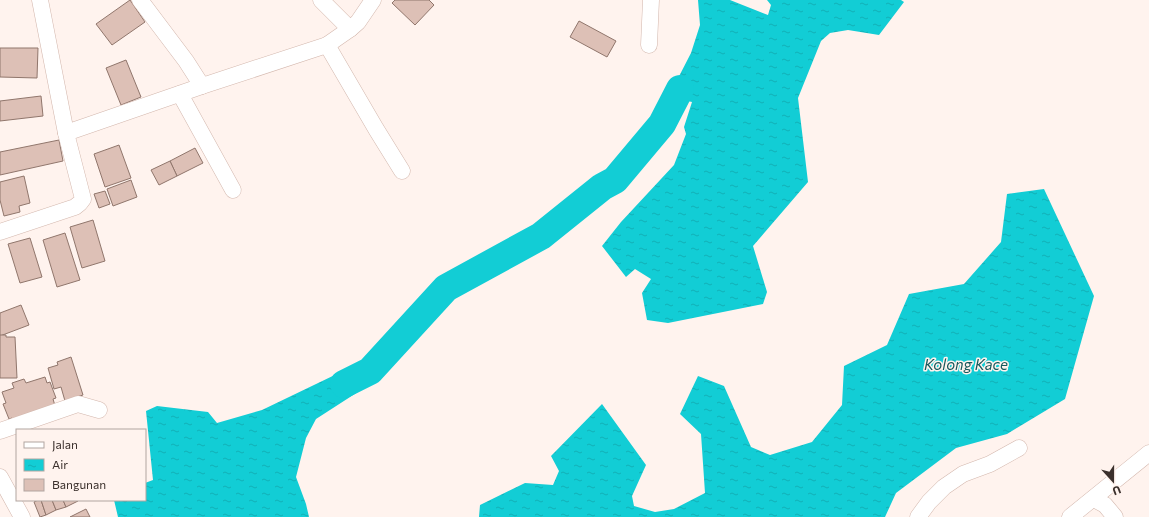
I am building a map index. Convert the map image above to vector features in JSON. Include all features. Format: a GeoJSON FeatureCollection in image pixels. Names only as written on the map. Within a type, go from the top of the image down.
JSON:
{"type":"FeatureCollection","features":[{"type":"Feature","properties":{"kind":"street"},"geometry":{"type":"LineString","coordinates":[[0,232],[76,206],[82,199],[66,133],[40,0]]}},
{"type":"Feature","properties":{"kind":"street"},"geometry":{"type":"LineString","coordinates":[[140,0],[186,61],[202,86]]}},
{"type":"Feature","properties":{"kind":"street"},"geometry":{"type":"LineString","coordinates":[[321,0],[350,29]]}},
{"type":"Feature","properties":{"kind":"street"},"geometry":{"type":"LineString","coordinates":[[66,133],[327,45],[358,22],[373,0]]}},
{"type":"Feature","properties":{"kind":"street"},"geometry":{"type":"LineString","coordinates":[[649,45],[651,0]]}},
{"type":"Feature","properties":{"kind":"street"},"geometry":{"type":"LineString","coordinates":[[327,45],[376,129],[402,170]]}},
{"type":"Feature","properties":{"kind":"street"},"geometry":{"type":"LineString","coordinates":[[180,94],[234,190]]}},
{"type":"Feature","properties":{"kind":"street"},"geometry":{"type":"LineString","coordinates":[[0,431],[78,404],[99,410]]}},
{"type":"Feature","properties":{"kind":"street"},"geometry":{"type":"LineString","coordinates":[[918,517],[929,502],[944,487],[963,474],[990,464],[1019,448]]}},
{"type":"Feature","properties":{"kind":"street"},"geometry":{"type":"LineString","coordinates":[[1070,517],[1149,453]]}},
{"type":"Feature","properties":{"kind":"street"},"geometry":{"type":"LineString","coordinates":[[0,477],[22,517]]}},
{"type":"Feature","properties":{"kind":"street"},"geometry":{"type":"LineString","coordinates":[[1094,499],[1105,504],[1115,517]]}},
{"type":"Feature","properties":{"kind":"water"},"geometry":{"type":"Polygon","coordinates":[[[698,0],[730,0],[768,15],[771,5],[767,0],[901,0],[904,2],[879,35],[848,30],[830,33],[821,41],[798,98],[808,182],[753,246],[767,292],[763,304],[668,323],[647,320],[642,293],[651,279],[635,269],[626,277],[602,246],[621,222],[674,165],[686,134],[684,127],[692,102],[683,100],[674,125],[655,123],[691,53],[700,25],[698,0]]]}},
{"type":"Feature","properties":{"kind":"water","name":"Kolong Kace"},"geometry":{"type":"Polygon","coordinates":[[[1044,189],[1094,296],[1065,399],[1007,434],[956,448],[896,493],[885,517],[479,517],[480,505],[525,483],[553,485],[559,471],[551,456],[602,404],[646,465],[632,496],[634,506],[655,512],[674,509],[705,493],[701,434],[680,414],[698,376],[724,386],[751,447],[770,455],[812,442],[842,405],[844,366],[887,345],[909,294],[964,284],[1001,242],[1007,194],[1044,189]]]}},
{"type":"Feature","properties":{"kind":"water"},"geometry":{"type":"Polygon","coordinates":[[[368,359],[388,370],[378,379],[316,419],[306,438],[296,477],[309,517],[118,517],[114,501],[146,501],[146,483],[153,480],[146,411],[157,406],[208,412],[217,423],[262,410],[368,359]]]}},
{"type":"Feature","properties":{"kind":"building"},"geometry":{"type":"Polygon","coordinates":[[[130,0],[145,22],[112,45],[96,24],[130,0]]]}},
{"type":"Feature","properties":{"kind":"building"},"geometry":{"type":"Polygon","coordinates":[[[395,0],[429,0],[434,5],[415,25],[392,3],[395,0]]]}},
{"type":"Feature","properties":{"kind":"building"},"geometry":{"type":"Polygon","coordinates":[[[579,21],[616,41],[607,57],[570,37],[579,21]]]}},
{"type":"Feature","properties":{"kind":"building"},"geometry":{"type":"Polygon","coordinates":[[[0,48],[38,48],[37,78],[0,77],[0,48]]]}},
{"type":"Feature","properties":{"kind":"building"},"geometry":{"type":"Polygon","coordinates":[[[126,60],[141,97],[121,105],[106,68],[126,60]]]}},
{"type":"Feature","properties":{"kind":"building"},"geometry":{"type":"Polygon","coordinates":[[[41,96],[43,116],[0,121],[0,101],[41,96]]]}},
{"type":"Feature","properties":{"kind":"building"},"geometry":{"type":"Polygon","coordinates":[[[59,140],[63,161],[0,175],[0,152],[59,140]]]}},
{"type":"Feature","properties":{"kind":"building"},"geometry":{"type":"Polygon","coordinates":[[[119,145],[131,178],[105,187],[94,154],[119,145]]]}},
{"type":"Feature","properties":{"kind":"building"},"geometry":{"type":"Polygon","coordinates":[[[195,148],[203,163],[177,176],[170,161],[195,148]]]}},
{"type":"Feature","properties":{"kind":"building"},"geometry":{"type":"Polygon","coordinates":[[[170,161],[177,176],[159,185],[151,170],[170,161]]]}},
{"type":"Feature","properties":{"kind":"building"},"geometry":{"type":"Polygon","coordinates":[[[24,176],[30,203],[19,206],[20,212],[4,216],[0,200],[0,182],[24,176]]]}},
{"type":"Feature","properties":{"kind":"building"},"geometry":{"type":"Polygon","coordinates":[[[131,180],[137,197],[113,206],[107,189],[131,180]]]}},
{"type":"Feature","properties":{"kind":"building"},"geometry":{"type":"Polygon","coordinates":[[[105,191],[110,204],[99,208],[94,194],[105,191]]]}},
{"type":"Feature","properties":{"kind":"building"},"geometry":{"type":"Polygon","coordinates":[[[93,220],[105,261],[82,268],[70,227],[93,220]]]}},
{"type":"Feature","properties":{"kind":"building"},"geometry":{"type":"Polygon","coordinates":[[[65,233],[80,280],[57,287],[43,240],[65,233]]]}},
{"type":"Feature","properties":{"kind":"building"},"geometry":{"type":"Polygon","coordinates":[[[30,238],[42,277],[20,283],[8,244],[30,238]]]}},
{"type":"Feature","properties":{"kind":"building"},"geometry":{"type":"Polygon","coordinates":[[[21,305],[29,325],[0,336],[0,313],[21,305]]]}},
{"type":"Feature","properties":{"kind":"building"},"geometry":{"type":"Polygon","coordinates":[[[0,335],[15,337],[17,378],[0,378],[0,335]]]}},
{"type":"Feature","properties":{"kind":"building"},"geometry":{"type":"Polygon","coordinates":[[[71,357],[83,395],[65,401],[61,387],[54,389],[48,368],[58,365],[57,362],[71,357]]]}},
{"type":"Feature","properties":{"kind":"building"},"geometry":{"type":"Polygon","coordinates":[[[45,377],[47,383],[50,382],[56,398],[53,399],[56,409],[14,424],[12,418],[9,419],[3,404],[6,403],[2,392],[14,388],[12,383],[24,379],[26,383],[45,377]]]}},
{"type":"Feature","properties":{"kind":"building"},"geometry":{"type":"Polygon","coordinates":[[[41,501],[46,515],[40,517],[34,502],[41,501]]]}},
{"type":"Feature","properties":{"kind":"building"},"geometry":{"type":"Polygon","coordinates":[[[41,501],[52,501],[56,510],[46,515],[41,501]]]}},
{"type":"Feature","properties":{"kind":"building"},"geometry":{"type":"Polygon","coordinates":[[[52,501],[63,501],[66,507],[56,510],[52,501]]]}},
{"type":"Feature","properties":{"kind":"building"},"geometry":{"type":"Polygon","coordinates":[[[63,501],[78,501],[66,507],[63,501]]]}},
{"type":"Feature","properties":{"kind":"building"},"geometry":{"type":"Polygon","coordinates":[[[86,509],[90,517],[70,517],[86,509]]]}},
{"type":"Feature","properties":{"kind":"waterway"},"geometry":{"type":"LineString","coordinates":[[344,384],[370,371],[446,288],[541,236],[602,187],[615,180],[662,124],[680,89]]}}]}
